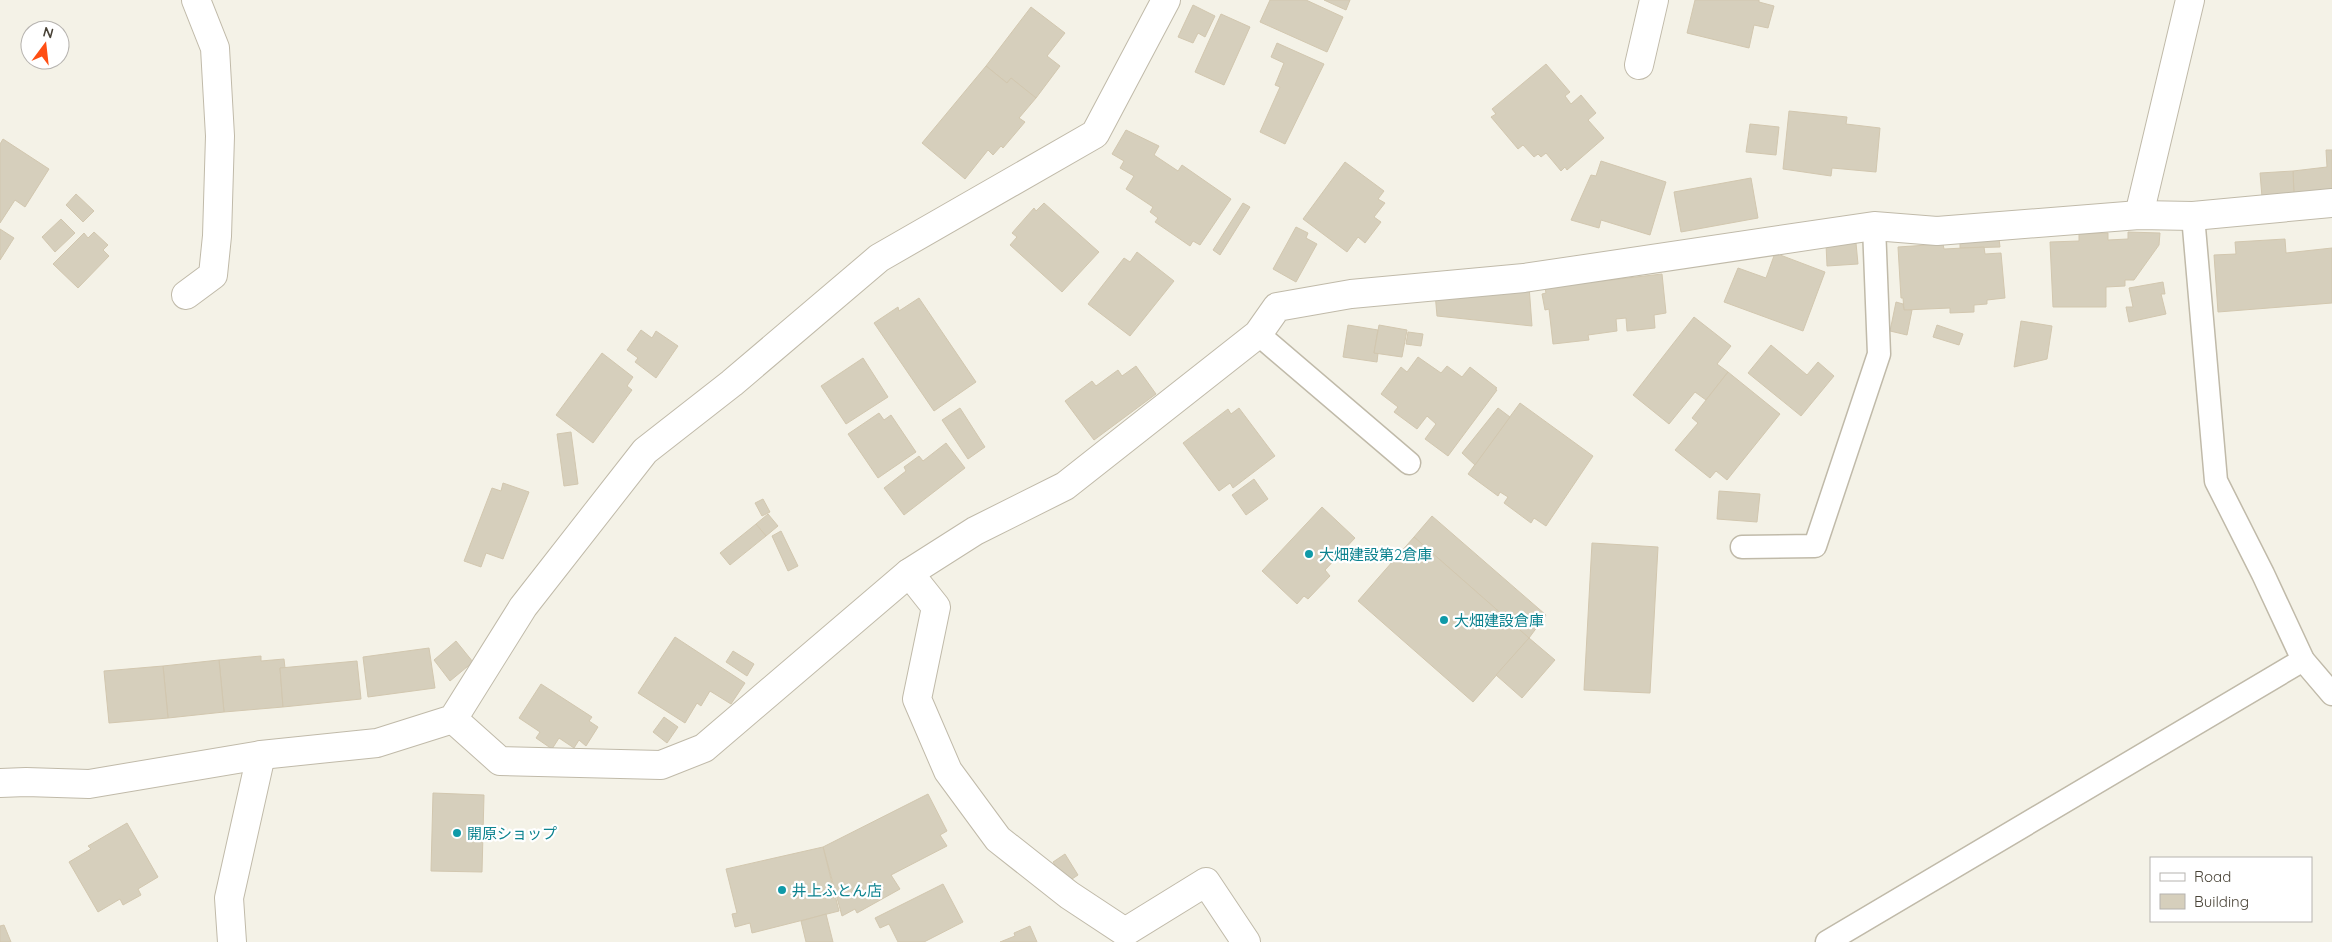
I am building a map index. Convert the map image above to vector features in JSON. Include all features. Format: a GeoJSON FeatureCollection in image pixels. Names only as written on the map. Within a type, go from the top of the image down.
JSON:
{"type":"FeatureCollection","features":[{"type":"Feature","properties":{"kind":"street"},"geometry":{"type":"LineString","coordinates":[[186,295],[213,275],[217,227],[220,136],[215,48],[196,0]]}},
{"type":"Feature","properties":{"kind":"street"},"geometry":{"type":"LineString","coordinates":[[0,783],[89,784],[261,755],[377,743],[453,719],[523,606],[645,451],[732,383],[879,258],[1095,134],[1166,0]]}},
{"type":"Feature","properties":{"kind":"street"},"geometry":{"type":"LineString","coordinates":[[1639,65],[1654,0]]}},
{"type":"Feature","properties":{"kind":"street"},"geometry":{"type":"LineString","coordinates":[[2139,215],[2190,0]]}},
{"type":"Feature","properties":{"kind":"street"},"geometry":{"type":"LineString","coordinates":[[453,719],[500,761],[661,765],[704,748],[909,573],[974,531],[1065,486],[1258,334],[1277,307],[1350,294],[1524,278],[1874,226],[1937,231],[2139,215],[2193,216],[2332,203]]}},
{"type":"Feature","properties":{"kind":"street"},"geometry":{"type":"LineString","coordinates":[[909,573],[936,607],[917,699],[948,771],[998,839],[1069,895],[1125,932],[1206,882],[1246,942]]}},
{"type":"Feature","properties":{"kind":"street"},"geometry":{"type":"LineString","coordinates":[[232,942],[229,898],[261,755]]}},
{"type":"Feature","properties":{"kind":"lane"},"geometry":{"type":"LineString","coordinates":[[2193,216],[2216,481],[2263,574],[2303,660],[2332,694]]}},
{"type":"Feature","properties":{"kind":"lane"},"geometry":{"type":"LineString","coordinates":[[1742,547],[1815,546],[1879,354],[1874,226]]}},
{"type":"Feature","properties":{"kind":"lane"},"geometry":{"type":"LineString","coordinates":[[1258,334],[1409,463]]}},
{"type":"Feature","properties":{"kind":"lane"},"geometry":{"type":"LineString","coordinates":[[1827,942],[2303,660]]}},
{"type":"Feature","properties":{"kind":"building"},"geometry":{"type":"Polygon","coordinates":[[[1270,0],[1306,0],[1343,17],[1327,52],[1260,22],[1270,0]]]}},
{"type":"Feature","properties":{"kind":"building"},"geometry":{"type":"Polygon","coordinates":[[[1324,0],[1350,0],[1346,10],[1324,0]]]}},
{"type":"Feature","properties":{"kind":"building"},"geometry":{"type":"Polygon","coordinates":[[[1695,0],[1759,0],[1759,2],[1774,6],[1768,28],[1754,25],[1749,48],[1687,33],[1695,0]]]}},
{"type":"Feature","properties":{"kind":"building"},"geometry":{"type":"Polygon","coordinates":[[[1193,5],[1215,16],[1205,37],[1198,33],[1193,43],[1178,37],[1193,5]]]}},
{"type":"Feature","properties":{"kind":"building"},"geometry":{"type":"Polygon","coordinates":[[[1031,7],[1065,33],[1047,56],[1060,66],[1036,98],[1011,78],[1007,83],[986,66],[1031,7]]]}},
{"type":"Feature","properties":{"kind":"building"},"geometry":{"type":"Polygon","coordinates":[[[1221,14],[1250,27],[1224,85],[1195,72],[1221,14]]]}},
{"type":"Feature","properties":{"kind":"building"},"geometry":{"type":"Polygon","coordinates":[[[1277,43],[1324,64],[1285,144],[1260,132],[1280,87],[1275,85],[1284,63],[1271,57],[1277,43]]]}},
{"type":"Feature","properties":{"kind":"building"},"geometry":{"type":"Polygon","coordinates":[[[1546,64],[1570,92],[1565,96],[1571,104],[1581,95],[1596,113],[1588,120],[1604,138],[1567,170],[1565,167],[1561,171],[1546,153],[1541,157],[1538,154],[1534,157],[1523,145],[1518,149],[1491,117],[1496,114],[1492,109],[1546,64]]]}},
{"type":"Feature","properties":{"kind":"building"},"geometry":{"type":"Polygon","coordinates":[[[986,66],[1007,83],[1011,78],[1036,98],[1019,118],[1025,122],[1003,148],[1001,146],[993,155],[988,150],[965,179],[922,143],[986,66]]]}},
{"type":"Feature","properties":{"kind":"building"},"geometry":{"type":"Polygon","coordinates":[[[1789,111],[1847,117],[1846,124],[1880,128],[1876,172],[1832,168],[1831,176],[1783,169],[1789,111]]]}},
{"type":"Feature","properties":{"kind":"building"},"geometry":{"type":"Polygon","coordinates":[[[1750,124],[1779,127],[1776,155],[1746,152],[1750,124]]]}},
{"type":"Feature","properties":{"kind":"building"},"geometry":{"type":"Polygon","coordinates":[[[1126,130],[1159,146],[1154,155],[1178,171],[1182,165],[1231,199],[1200,245],[1193,241],[1190,246],[1155,222],[1158,218],[1150,212],[1153,207],[1126,189],[1134,176],[1120,168],[1124,161],[1112,154],[1126,130]]]}},
{"type":"Feature","properties":{"kind":"building"},"geometry":{"type":"Polygon","coordinates":[[[3,139],[49,169],[25,207],[15,200],[0,223],[0,144],[3,139]]]}},
{"type":"Feature","properties":{"kind":"building"},"geometry":{"type":"Polygon","coordinates":[[[2326,150],[2332,150],[2332,192],[2294,195],[2293,171],[2327,167],[2326,150]]]}},
{"type":"Feature","properties":{"kind":"building"},"geometry":{"type":"Polygon","coordinates":[[[1601,161],[1666,182],[1650,235],[1601,220],[1599,228],[1571,220],[1591,175],[1596,176],[1601,161]]]}},
{"type":"Feature","properties":{"kind":"building"},"geometry":{"type":"Polygon","coordinates":[[[1345,162],[1384,191],[1378,199],[1385,203],[1374,217],[1381,222],[1365,243],[1358,237],[1347,252],[1303,219],[1345,162]]]}},
{"type":"Feature","properties":{"kind":"building"},"geometry":{"type":"Polygon","coordinates":[[[2293,171],[2294,195],[2262,197],[2260,173],[2293,171]]]}},
{"type":"Feature","properties":{"kind":"building"},"geometry":{"type":"Polygon","coordinates":[[[1751,178],[1758,218],[1681,232],[1674,192],[1751,178]]]}},
{"type":"Feature","properties":{"kind":"building"},"geometry":{"type":"Polygon","coordinates":[[[76,194],[94,211],[83,222],[66,205],[76,194]]]}},
{"type":"Feature","properties":{"kind":"building"},"geometry":{"type":"Polygon","coordinates":[[[1044,203],[1099,252],[1062,292],[1010,245],[1017,237],[1012,233],[1034,208],[1036,211],[1044,203]]]}},
{"type":"Feature","properties":{"kind":"building"},"geometry":{"type":"Polygon","coordinates":[[[1243,203],[1250,207],[1220,255],[1213,250],[1243,203]]]}},
{"type":"Feature","properties":{"kind":"building"},"geometry":{"type":"Polygon","coordinates":[[[61,219],[75,233],[55,252],[42,237],[61,219]]]}},
{"type":"Feature","properties":{"kind":"building"},"geometry":{"type":"Polygon","coordinates":[[[1296,227],[1308,233],[1306,238],[1317,244],[1296,282],[1273,269],[1296,227]]]}},
{"type":"Feature","properties":{"kind":"building"},"geometry":{"type":"Polygon","coordinates":[[[0,229],[14,238],[0,260],[0,229]]]}},
{"type":"Feature","properties":{"kind":"building"},"geometry":{"type":"Polygon","coordinates":[[[94,232],[108,245],[103,250],[109,256],[78,288],[53,264],[84,233],[88,238],[94,232]]]}},
{"type":"Feature","properties":{"kind":"building"},"geometry":{"type":"Polygon","coordinates":[[[2128,232],[2160,233],[2159,245],[2134,280],[2125,280],[2125,286],[2106,287],[2106,307],[2053,307],[2050,242],[2079,241],[2079,234],[2108,233],[2108,240],[2128,239],[2128,232]]]}},
{"type":"Feature","properties":{"kind":"building"},"geometry":{"type":"Polygon","coordinates":[[[1999,239],[2000,247],[1960,248],[1960,241],[1999,239]]]}},
{"type":"Feature","properties":{"kind":"building"},"geometry":{"type":"Polygon","coordinates":[[[2285,239],[2286,253],[2332,248],[2332,303],[2218,312],[2214,255],[2236,254],[2235,242],[2285,239]]]}},
{"type":"Feature","properties":{"kind":"building"},"geometry":{"type":"Polygon","coordinates":[[[1856,243],[1858,264],[1827,266],[1826,244],[1856,243]]]}},
{"type":"Feature","properties":{"kind":"building"},"geometry":{"type":"Polygon","coordinates":[[[1943,244],[1944,249],[1984,247],[1985,254],[2001,253],[2005,298],[1987,300],[1987,304],[1974,305],[1974,312],[1950,313],[1950,308],[1904,310],[1903,298],[1901,298],[1898,247],[1943,244]]]}},
{"type":"Feature","properties":{"kind":"building"},"geometry":{"type":"Polygon","coordinates":[[[1137,252],[1174,281],[1130,336],[1088,304],[1124,258],[1130,262],[1137,252]]]}},
{"type":"Feature","properties":{"kind":"building"},"geometry":{"type":"Polygon","coordinates":[[[1775,253],[1825,272],[1803,331],[1724,302],[1738,268],[1766,278],[1775,253]]]}},
{"type":"Feature","properties":{"kind":"building"},"geometry":{"type":"Polygon","coordinates":[[[1662,274],[1666,313],[1654,315],[1655,328],[1627,331],[1626,318],[1616,319],[1617,331],[1588,335],[1589,340],[1553,344],[1549,309],[1545,310],[1542,294],[1546,293],[1545,288],[1575,280],[1576,284],[1662,274]]]}},
{"type":"Feature","properties":{"kind":"building"},"geometry":{"type":"Polygon","coordinates":[[[2163,282],[2165,294],[2161,294],[2166,314],[2129,322],[2126,307],[2133,307],[2129,288],[2163,282]]]}},
{"type":"Feature","properties":{"kind":"building"},"geometry":{"type":"Polygon","coordinates":[[[1529,286],[1532,326],[1437,316],[1435,293],[1529,286]]]}},
{"type":"Feature","properties":{"kind":"building"},"geometry":{"type":"Polygon","coordinates":[[[919,298],[976,382],[934,411],[874,323],[898,307],[899,311],[919,298]]]}},
{"type":"Feature","properties":{"kind":"building"},"geometry":{"type":"Polygon","coordinates":[[[1896,302],[1903,304],[1904,310],[1912,310],[1907,335],[1890,331],[1896,302]]]}},
{"type":"Feature","properties":{"kind":"building"},"geometry":{"type":"Polygon","coordinates":[[[1694,317],[1731,346],[1717,364],[1728,372],[1706,400],[1695,392],[1669,424],[1633,395],[1694,317]]]}},
{"type":"Feature","properties":{"kind":"building"},"geometry":{"type":"Polygon","coordinates":[[[2021,321],[2052,326],[2047,359],[2014,367],[2021,321]]]}},
{"type":"Feature","properties":{"kind":"building"},"geometry":{"type":"Polygon","coordinates":[[[1348,325],[1378,330],[1374,353],[1378,353],[1377,362],[1343,357],[1348,325]]]}},
{"type":"Feature","properties":{"kind":"building"},"geometry":{"type":"Polygon","coordinates":[[[1379,325],[1407,330],[1402,357],[1374,353],[1379,325]]]}},
{"type":"Feature","properties":{"kind":"building"},"geometry":{"type":"Polygon","coordinates":[[[1937,325],[1963,334],[1959,345],[1933,337],[1937,325]]]}},
{"type":"Feature","properties":{"kind":"building"},"geometry":{"type":"Polygon","coordinates":[[[641,330],[652,338],[656,331],[678,346],[656,378],[635,362],[638,358],[627,350],[641,330]]]}},
{"type":"Feature","properties":{"kind":"building"},"geometry":{"type":"Polygon","coordinates":[[[1408,332],[1423,334],[1421,346],[1406,344],[1408,332]]]}},
{"type":"Feature","properties":{"kind":"building"},"geometry":{"type":"Polygon","coordinates":[[[1771,345],[1807,375],[1818,362],[1834,376],[1801,416],[1748,373],[1771,345]]]}},
{"type":"Feature","properties":{"kind":"building"},"geometry":{"type":"Polygon","coordinates":[[[602,353],[633,377],[627,386],[632,390],[593,443],[556,415],[602,353]]]}},
{"type":"Feature","properties":{"kind":"building"},"geometry":{"type":"Polygon","coordinates":[[[1418,357],[1441,373],[1447,366],[1462,377],[1470,367],[1497,388],[1448,456],[1425,439],[1436,424],[1427,416],[1417,429],[1394,412],[1398,407],[1381,394],[1401,367],[1407,372],[1418,357]]]}},
{"type":"Feature","properties":{"kind":"building"},"geometry":{"type":"Polygon","coordinates":[[[863,358],[888,397],[846,424],[821,386],[863,358]]]}},
{"type":"Feature","properties":{"kind":"building"},"geometry":{"type":"Polygon","coordinates":[[[1136,366],[1156,394],[1094,440],[1065,401],[1092,381],[1096,386],[1118,370],[1122,376],[1136,366]]]}},
{"type":"Feature","properties":{"kind":"building"},"geometry":{"type":"Polygon","coordinates":[[[1728,372],[1780,414],[1727,480],[1716,471],[1710,478],[1675,450],[1698,423],[1692,418],[1728,372]]]}},
{"type":"Feature","properties":{"kind":"building"},"geometry":{"type":"Polygon","coordinates":[[[1520,403],[1593,456],[1546,526],[1534,518],[1531,523],[1504,503],[1508,497],[1500,492],[1498,496],[1468,474],[1520,403]]]}},
{"type":"Feature","properties":{"kind":"building"},"geometry":{"type":"Polygon","coordinates":[[[960,408],[985,447],[968,459],[942,420],[960,408]]]}},
{"type":"Feature","properties":{"kind":"building"},"geometry":{"type":"Polygon","coordinates":[[[1239,408],[1275,456],[1233,488],[1230,483],[1219,491],[1183,443],[1228,409],[1231,414],[1239,408]]]}},
{"type":"Feature","properties":{"kind":"building"},"geometry":{"type":"Polygon","coordinates":[[[1498,408],[1510,417],[1475,465],[1462,453],[1498,408]]]}},
{"type":"Feature","properties":{"kind":"building"},"geometry":{"type":"Polygon","coordinates":[[[879,413],[884,420],[891,415],[916,452],[878,478],[848,434],[879,413]]]}},
{"type":"Feature","properties":{"kind":"building"},"geometry":{"type":"Polygon","coordinates":[[[571,432],[578,484],[564,486],[557,434],[571,432]]]}},
{"type":"Feature","properties":{"kind":"building"},"geometry":{"type":"Polygon","coordinates":[[[946,443],[965,468],[904,515],[884,488],[906,471],[904,467],[919,456],[923,461],[946,443]]]}},
{"type":"Feature","properties":{"kind":"building"},"geometry":{"type":"Polygon","coordinates":[[[1254,479],[1268,499],[1246,515],[1232,495],[1254,479]]]}},
{"type":"Feature","properties":{"kind":"building"},"geometry":{"type":"Polygon","coordinates":[[[503,483],[529,492],[503,559],[486,553],[481,567],[464,561],[492,488],[501,491],[503,483]]]}},
{"type":"Feature","properties":{"kind":"building"},"geometry":{"type":"Polygon","coordinates":[[[1719,491],[1760,494],[1757,522],[1717,519],[1719,491]]]}},
{"type":"Feature","properties":{"kind":"building"},"geometry":{"type":"Polygon","coordinates":[[[763,499],[770,512],[762,516],[755,503],[763,499]]]}},
{"type":"Feature","properties":{"kind":"building","name":"大畑建設第2倉庫"},"geometry":{"type":"Polygon","coordinates":[[[1322,507],[1355,538],[1325,570],[1330,576],[1308,599],[1304,596],[1297,604],[1262,571],[1322,507]]]}},
{"type":"Feature","properties":{"kind":"building"},"geometry":{"type":"Polygon","coordinates":[[[768,514],[778,526],[766,536],[756,524],[768,514]]]}},
{"type":"Feature","properties":{"kind":"building"},"geometry":{"type":"Polygon","coordinates":[[[1432,516],[1546,615],[1529,638],[1414,537],[1432,516]]]}},
{"type":"Feature","properties":{"kind":"building"},"geometry":{"type":"Polygon","coordinates":[[[756,524],[766,536],[730,565],[720,553],[756,524]]]}},
{"type":"Feature","properties":{"kind":"building"},"geometry":{"type":"Polygon","coordinates":[[[781,531],[798,566],[788,571],[772,536],[781,531]]]}},
{"type":"Feature","properties":{"kind":"building","name":"大畑建設倉庫"},"geometry":{"type":"Polygon","coordinates":[[[1414,537],[1529,638],[1473,702],[1358,601],[1414,537]]]}},
{"type":"Feature","properties":{"kind":"building"},"geometry":{"type":"Polygon","coordinates":[[[1592,543],[1658,547],[1650,693],[1584,690],[1592,543]]]}},
{"type":"Feature","properties":{"kind":"building"},"geometry":{"type":"Polygon","coordinates":[[[675,637],[745,683],[731,704],[710,691],[701,706],[697,703],[685,723],[638,693],[675,637]]]}},
{"type":"Feature","properties":{"kind":"building"},"geometry":{"type":"Polygon","coordinates":[[[1529,638],[1555,660],[1522,698],[1496,675],[1529,638]]]}},
{"type":"Feature","properties":{"kind":"building"},"geometry":{"type":"Polygon","coordinates":[[[456,641],[473,662],[450,681],[434,660],[456,641]]]}},
{"type":"Feature","properties":{"kind":"building"},"geometry":{"type":"Polygon","coordinates":[[[429,648],[435,688],[368,697],[363,657],[429,648]]]}},
{"type":"Feature","properties":{"kind":"building"},"geometry":{"type":"Polygon","coordinates":[[[733,651],[754,664],[747,676],[726,662],[733,651]]]}},
{"type":"Feature","properties":{"kind":"building"},"geometry":{"type":"Polygon","coordinates":[[[261,656],[261,661],[284,659],[285,668],[280,668],[283,707],[224,712],[219,660],[261,656]]]}},
{"type":"Feature","properties":{"kind":"building"},"geometry":{"type":"Polygon","coordinates":[[[219,660],[224,712],[168,718],[163,666],[219,660]]]}},
{"type":"Feature","properties":{"kind":"building"},"geometry":{"type":"Polygon","coordinates":[[[357,661],[361,699],[283,707],[280,668],[357,661]]]}},
{"type":"Feature","properties":{"kind":"building"},"geometry":{"type":"Polygon","coordinates":[[[163,666],[168,718],[109,723],[104,671],[163,666]]]}},
{"type":"Feature","properties":{"kind":"building"},"geometry":{"type":"Polygon","coordinates":[[[541,684],[592,717],[589,721],[598,727],[586,746],[579,740],[574,748],[559,738],[552,749],[536,738],[540,732],[519,718],[541,684]]]}},
{"type":"Feature","properties":{"kind":"building"},"geometry":{"type":"Polygon","coordinates":[[[664,717],[678,727],[667,743],[653,732],[664,717]]]}},
{"type":"Feature","properties":{"kind":"building","name":"開原ショップ"},"geometry":{"type":"Polygon","coordinates":[[[433,793],[484,795],[482,872],[431,871],[433,793]]]}},
{"type":"Feature","properties":{"kind":"building"},"geometry":{"type":"Polygon","coordinates":[[[928,794],[947,831],[940,835],[947,846],[891,875],[900,889],[857,913],[855,909],[842,916],[823,847],[928,794]]]}},
{"type":"Feature","properties":{"kind":"building"},"geometry":{"type":"Polygon","coordinates":[[[127,823],[158,877],[138,889],[141,895],[123,905],[120,899],[98,912],[69,862],[91,849],[88,846],[127,823]]]}},
{"type":"Feature","properties":{"kind":"building","name":"井上ふとん店"},"geometry":{"type":"Polygon","coordinates":[[[823,847],[839,911],[752,933],[750,923],[735,927],[732,914],[737,913],[726,869],[823,847]]]}},
{"type":"Feature","properties":{"kind":"building"},"geometry":{"type":"Polygon","coordinates":[[[1065,854],[1078,875],[1066,883],[1053,862],[1065,854]]]}},
{"type":"Feature","properties":{"kind":"building"},"geometry":{"type":"Polygon","coordinates":[[[943,884],[963,922],[924,942],[898,942],[889,924],[880,928],[875,918],[943,884]]]}},
{"type":"Feature","properties":{"kind":"building"},"geometry":{"type":"Polygon","coordinates":[[[826,914],[833,942],[806,942],[801,921],[826,914]]]}},
{"type":"Feature","properties":{"kind":"building"},"geometry":{"type":"Polygon","coordinates":[[[4,925],[11,942],[0,942],[0,926],[4,925]]]}},
{"type":"Feature","properties":{"kind":"building"},"geometry":{"type":"Polygon","coordinates":[[[1030,926],[1037,942],[1000,942],[1015,936],[1014,933],[1030,926]]]}},
{"type":"Feature","properties":{"kind":"place","name":"大畑建設第2倉庫"},"geometry":{"type":"Point","coordinates":[1309,554]}},
{"type":"Feature","properties":{"kind":"place","name":"大畑建設倉庫"},"geometry":{"type":"Point","coordinates":[1444,620]}},
{"type":"Feature","properties":{"kind":"place","name":"開原ショップ"},"geometry":{"type":"Point","coordinates":[457,833]}},
{"type":"Feature","properties":{"kind":"place","name":"井上ふとん店"},"geometry":{"type":"Point","coordinates":[782,890]}}]}
